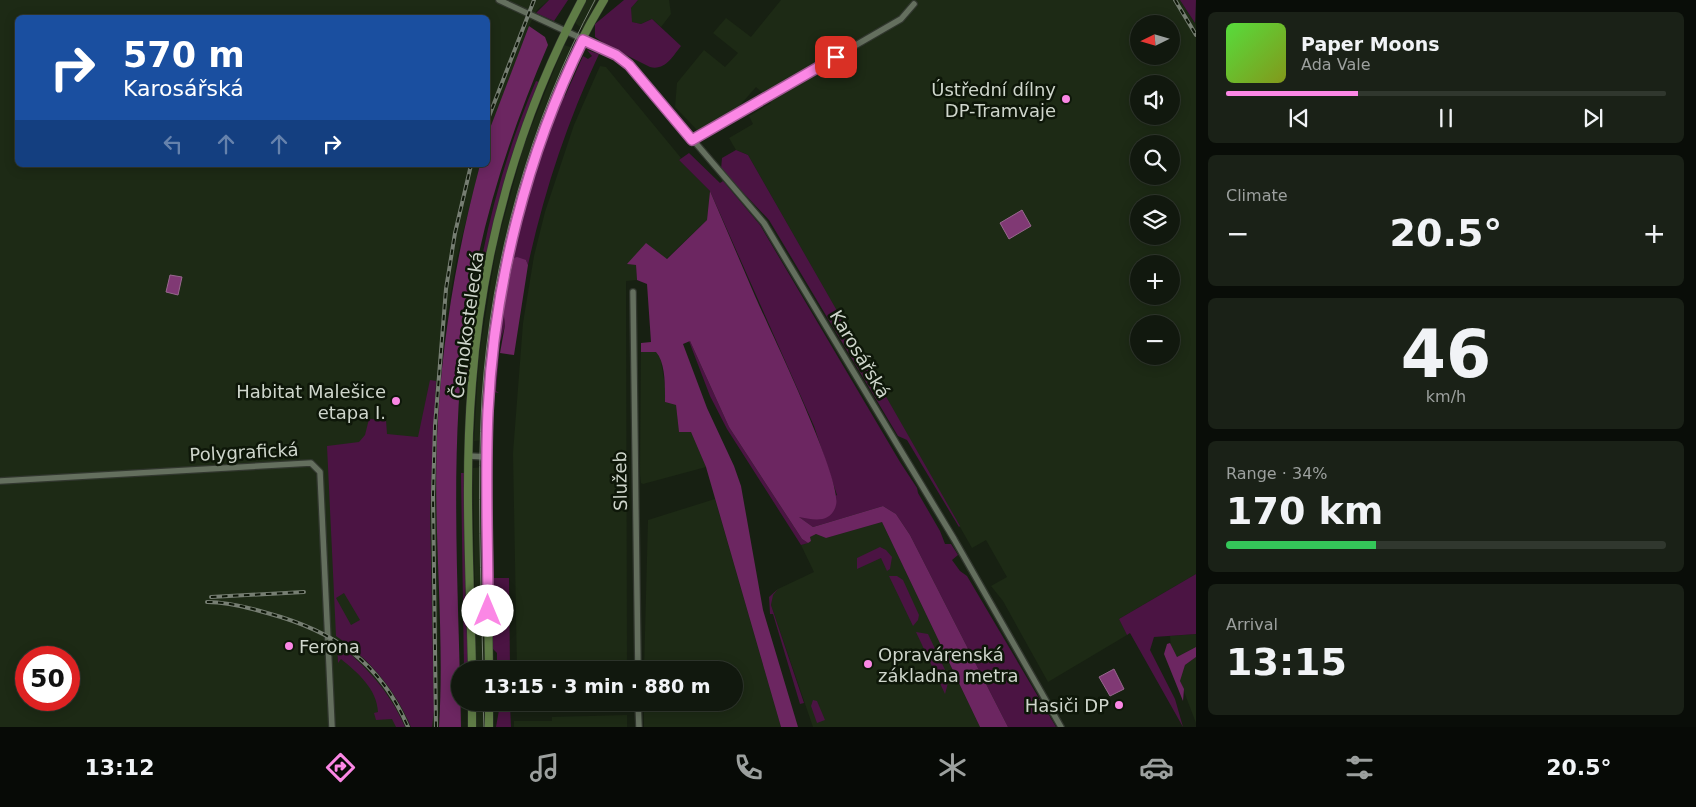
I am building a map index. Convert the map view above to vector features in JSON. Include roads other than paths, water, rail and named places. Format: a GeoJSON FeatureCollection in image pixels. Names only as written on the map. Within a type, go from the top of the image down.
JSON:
{"type":"FeatureCollection","features":[{"type":"Feature","properties":{"kind":"main road","name":"Černokostelecká"},"geometry":{"type":"LineString","coordinates":[[472,661],[469,456],[476,337],[492,245],[520,147],[559,46],[582,0]]}},
{"type":"Feature","properties":{"kind":"main road","name":"Černokostelecká"},"geometry":{"type":"LineString","coordinates":[[489,661],[487,457],[493,351],[512,244],[543,135],[583,40],[604,0]]}},
{"type":"Feature","properties":{"kind":"main road"},"geometry":{"type":"LineString","coordinates":[[472,711],[472,727]]}},
{"type":"Feature","properties":{"kind":"main road"},"geometry":{"type":"LineString","coordinates":[[489,711],[490,727]]}},
{"type":"Feature","properties":{"kind":"street","name":"Karosářská"},"geometry":{"type":"LineString","coordinates":[[499,0],[616,55],[629,65],[764,223],[944,523],[1061,727]]}},
{"type":"Feature","properties":{"kind":"street"},"geometry":{"type":"LineString","coordinates":[[692,140],[901,19],[914,4]]}},
{"type":"Feature","properties":{"kind":"street","name":"Služeb"},"geometry":{"type":"LineString","coordinates":[[634,292],[638,661]]}},
{"type":"Feature","properties":{"kind":"street"},"geometry":{"type":"LineString","coordinates":[[469,456],[487,457]]}},
{"type":"Feature","properties":{"kind":"street","name":"Polygrafická"},"geometry":{"type":"LineString","coordinates":[[0,481],[311,463],[320,472],[332,727]]}},
{"type":"Feature","properties":{"kind":"street"},"geometry":{"type":"LineString","coordinates":[[638,711],[638,727]]}},
{"type":"Feature","properties":{"kind":"tram line"},"geometry":{"type":"LineString","coordinates":[[483,661],[480,534],[482,398],[494,294],[505,243],[533,143],[551,94],[595,0]]}},
{"type":"Feature","properties":{"kind":"tram line"},"geometry":{"type":"LineString","coordinates":[[483,711],[484,727]]}},
{"type":"Feature","properties":{"kind":"railway"},"geometry":{"type":"LineString","coordinates":[[490,114],[534,0]]}},
{"type":"Feature","properties":{"kind":"railway"},"geometry":{"type":"LineString","coordinates":[[1175,0],[1196,35]]}},
{"type":"Feature","properties":{"kind":"railway"},"geometry":{"type":"LineString","coordinates":[[436,727],[433,495],[435,426],[446,289],[455,233],[471,167]]}},
{"type":"Feature","properties":{"kind":"railway"},"geometry":{"type":"LineString","coordinates":[[211,597],[304,592]]}},
{"type":"Feature","properties":{"kind":"railway"},"geometry":{"type":"LineString","coordinates":[[207,602],[237,605],[291,620],[334,640],[352,652],[384,684],[397,704],[408,727]]}},
{"type":"Feature","properties":{"kind":"place","name":"Ústřední dílny DP-Tramvaje"},"geometry":{"type":"Point","coordinates":[1066,99]}},
{"type":"Feature","properties":{"kind":"place","name":"Habitat Malešice etapa I."},"geometry":{"type":"Point","coordinates":[396,401]}},
{"type":"Feature","properties":{"kind":"place","name":"Ferona"},"geometry":{"type":"Point","coordinates":[289,646]}},
{"type":"Feature","properties":{"kind":"place","name":"Opravárenská základna metra"},"geometry":{"type":"Point","coordinates":[868,664]}},
{"type":"Feature","properties":{"kind":"place","name":"Hasiči DP"},"geometry":{"type":"Point","coordinates":[1119,705]}}]}
